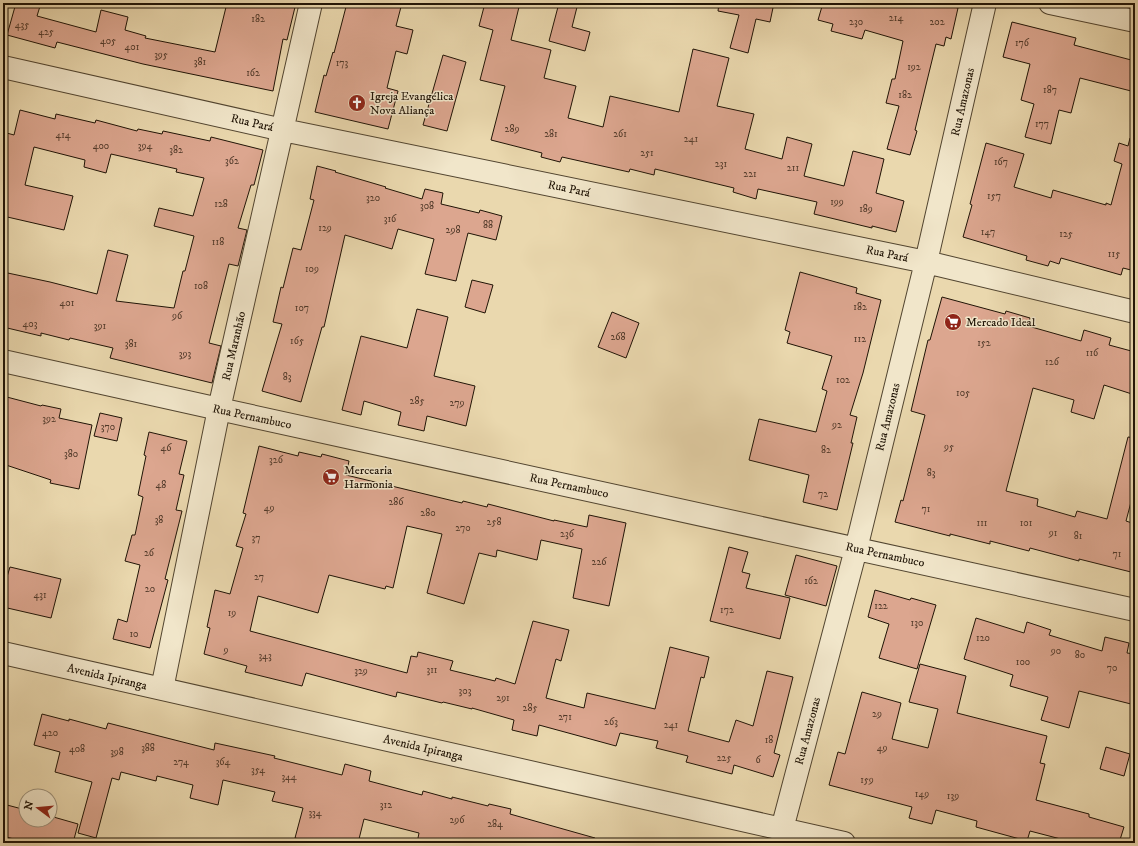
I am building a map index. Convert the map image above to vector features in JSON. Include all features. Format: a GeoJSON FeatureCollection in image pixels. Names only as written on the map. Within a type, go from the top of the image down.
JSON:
{"type":"FeatureCollection","features":[{"type":"Feature","properties":{"kind":"street","name":"Rua Maranhão"},"geometry":{"type":"LineString","coordinates":[[162,690],[219,410],[311,3]]}},
{"type":"Feature","properties":{"kind":"street","name":"Rua Amazonas"},"geometry":{"type":"LineString","coordinates":[[782,829],[856,549],[926,262],[985,3]]}},
{"type":"Feature","properties":{"kind":"street"},"geometry":{"type":"LineString","coordinates":[[1050,3],[1135,21]]}},
{"type":"Feature","properties":{"kind":"street","name":"Rua Pará"},"geometry":{"type":"LineString","coordinates":[[3,67],[283,130],[926,262],[1135,312]]}},
{"type":"Feature","properties":{"kind":"street","name":"Rua Pernambuco"},"geometry":{"type":"LineString","coordinates":[[3,361],[219,410],[1135,610]]}},
{"type":"Feature","properties":{"kind":"street","name":"Avenida Ipiranga"},"geometry":{"type":"LineString","coordinates":[[3,653],[844,843]]}},
{"type":"Feature","properties":{"kind":"building"},"geometry":{"type":"Polygon","coordinates":[[[16,3],[41,3],[37,16],[96,32],[101,10],[128,17],[125,30],[146,36],[145,38],[215,52],[227,3],[296,3],[287,40],[283,39],[273,91],[143,64],[57,42],[55,48],[7,35],[16,3]]]}},
{"type":"Feature","properties":{"kind":"building"},"geometry":{"type":"Polygon","coordinates":[[[347,3],[402,3],[396,26],[413,30],[407,54],[396,51],[387,88],[398,91],[388,129],[315,112],[324,75],[326,76],[333,52],[334,53],[347,3]]]}},
{"type":"Feature","properties":{"kind":"building"},"geometry":{"type":"Polygon","coordinates":[[[485,3],[503,3],[519,7],[511,40],[551,50],[544,78],[576,86],[568,118],[603,127],[610,96],[679,112],[693,49],[729,58],[717,106],[754,114],[745,149],[782,159],[787,137],[812,144],[804,176],[844,186],[853,151],[884,159],[876,193],[904,201],[896,232],[872,226],[872,228],[814,214],[817,202],[758,189],[756,199],[733,192],[734,188],[655,169],[654,175],[630,169],[629,172],[562,157],[560,162],[541,157],[542,153],[491,140],[505,86],[480,80],[493,30],[479,26],[485,3]]]}},
{"type":"Feature","properties":{"kind":"building"},"geometry":{"type":"Polygon","coordinates":[[[559,3],[578,3],[572,27],[590,32],[585,51],[549,41],[559,3]]]}},
{"type":"Feature","properties":{"kind":"building"},"geometry":{"type":"Polygon","coordinates":[[[719,3],[774,3],[770,22],[756,19],[748,53],[730,48],[739,15],[718,11],[719,3]]]}},
{"type":"Feature","properties":{"kind":"building"},"geometry":{"type":"Polygon","coordinates":[[[823,3],[938,3],[958,8],[951,39],[946,37],[944,46],[936,44],[915,130],[917,131],[910,155],[887,149],[899,106],[886,103],[892,79],[895,79],[903,41],[865,30],[862,39],[831,31],[833,24],[818,20],[823,3]]]}},
{"type":"Feature","properties":{"kind":"building"},"geometry":{"type":"Polygon","coordinates":[[[1012,22],[1076,38],[1074,45],[1135,61],[1135,92],[1080,78],[1071,113],[1059,110],[1051,144],[1025,137],[1034,104],[1021,100],[1030,64],[1003,57],[1012,22]]]}},
{"type":"Feature","properties":{"kind":"building"},"geometry":{"type":"Polygon","coordinates":[[[443,55],[466,62],[447,131],[423,125],[443,55]]]}},
{"type":"Feature","properties":{"kind":"building"},"geometry":{"type":"Polygon","coordinates":[[[20,110],[55,119],[56,114],[95,123],[96,120],[137,131],[138,129],[162,134],[163,131],[210,141],[211,137],[263,150],[254,185],[251,185],[238,228],[247,230],[238,266],[229,264],[209,343],[221,346],[212,383],[110,358],[113,348],[70,338],[69,340],[41,333],[41,336],[3,327],[3,272],[97,294],[108,250],[128,255],[116,301],[174,308],[183,271],[185,271],[194,236],[154,226],[159,208],[193,216],[204,178],[176,172],[177,169],[111,154],[106,173],[84,167],[85,160],[34,147],[25,185],[73,196],[64,230],[3,216],[3,132],[14,135],[20,110]]]}},
{"type":"Feature","properties":{"kind":"building"},"geometry":{"type":"Polygon","coordinates":[[[1130,138],[1135,139],[1135,271],[1123,268],[1121,275],[1061,258],[1059,264],[1050,261],[1048,266],[1026,260],[1027,256],[963,237],[986,143],[1024,154],[1014,187],[1051,198],[1053,190],[1106,205],[1106,203],[1111,205],[1122,164],[1114,161],[1119,143],[1128,146],[1130,138]]]}},
{"type":"Feature","properties":{"kind":"building"},"geometry":{"type":"Polygon","coordinates":[[[317,166],[422,199],[425,189],[443,193],[441,204],[479,213],[480,210],[502,216],[496,240],[468,233],[456,281],[425,274],[434,239],[398,229],[392,249],[345,235],[324,327],[322,327],[301,402],[262,391],[282,324],[273,322],[281,287],[283,288],[293,248],[301,250],[314,200],[310,199],[317,166]]]}},
{"type":"Feature","properties":{"kind":"building"},"geometry":{"type":"Polygon","coordinates":[[[800,272],[857,288],[856,293],[881,300],[863,373],[850,415],[857,417],[851,443],[853,443],[837,510],[803,502],[809,475],[749,460],[759,419],[816,432],[827,391],[822,389],[832,356],[787,343],[790,332],[785,330],[800,272]]]}},
{"type":"Feature","properties":{"kind":"building"},"geometry":{"type":"Polygon","coordinates":[[[472,280],[493,285],[485,313],[465,307],[472,280]]]}},
{"type":"Feature","properties":{"kind":"building"},"geometry":{"type":"Polygon","coordinates":[[[942,297],[1005,314],[1006,311],[1030,318],[1028,326],[1081,341],[1084,330],[1111,338],[1109,345],[1135,352],[1135,395],[1104,385],[1094,419],[1071,412],[1074,400],[1033,388],[1006,491],[1038,499],[1037,506],[1075,517],[1077,511],[1107,519],[1128,437],[1135,438],[1135,487],[1126,521],[1135,524],[1135,573],[1079,559],[1079,561],[1030,548],[1029,551],[990,541],[990,544],[950,534],[950,536],[895,522],[901,500],[903,501],[925,415],[911,411],[928,340],[930,340],[942,297]]]}},
{"type":"Feature","properties":{"kind":"building"},"geometry":{"type":"Polygon","coordinates":[[[417,309],[448,317],[434,376],[475,386],[466,426],[427,416],[424,431],[398,425],[401,412],[364,401],[361,415],[342,410],[361,336],[407,348],[417,309]]]}},
{"type":"Feature","properties":{"kind":"building"},"geometry":{"type":"Polygon","coordinates":[[[612,312],[639,323],[626,358],[598,347],[612,312]]]}},
{"type":"Feature","properties":{"kind":"building"},"geometry":{"type":"Polygon","coordinates":[[[3,396],[41,406],[61,409],[59,418],[92,425],[79,489],[50,483],[51,480],[3,464],[3,396]]]}},
{"type":"Feature","properties":{"kind":"building"},"geometry":{"type":"Polygon","coordinates":[[[100,413],[122,418],[117,441],[94,436],[100,413]]]}},
{"type":"Feature","properties":{"kind":"building"},"geometry":{"type":"Polygon","coordinates":[[[149,432],[187,441],[179,474],[184,475],[176,510],[182,511],[165,579],[168,580],[150,648],[113,639],[118,619],[127,622],[140,565],[125,561],[132,535],[135,535],[143,497],[138,495],[149,432]]]}},
{"type":"Feature","properties":{"kind":"building"},"geometry":{"type":"Polygon","coordinates":[[[259,446],[298,456],[299,452],[321,457],[322,454],[349,461],[346,475],[462,503],[463,501],[487,507],[488,504],[554,521],[587,527],[589,515],[626,523],[609,606],[573,598],[582,549],[541,540],[537,560],[497,550],[496,557],[479,553],[464,604],[427,593],[442,534],[407,526],[393,588],[386,586],[385,589],[329,575],[318,613],[258,596],[250,631],[407,673],[411,656],[417,657],[418,652],[453,661],[450,670],[495,681],[496,678],[515,684],[533,621],[569,630],[561,661],[556,659],[546,698],[584,708],[587,693],[655,709],[670,647],[709,657],[704,678],[701,677],[688,731],[729,742],[736,720],[753,726],[767,671],[793,677],[774,753],[780,755],[773,777],[734,765],[732,774],[686,762],[688,756],[656,748],[658,741],[620,733],[616,746],[539,725],[537,736],[512,730],[514,720],[472,708],[442,703],[397,692],[396,697],[306,673],[302,686],[245,672],[247,666],[204,654],[210,628],[207,627],[215,590],[230,594],[243,548],[236,546],[246,514],[243,513],[259,446]]]}},
{"type":"Feature","properties":{"kind":"building"},"geometry":{"type":"Polygon","coordinates":[[[729,547],[748,552],[742,572],[750,574],[746,588],[790,598],[780,639],[710,621],[729,547]]]}},
{"type":"Feature","properties":{"kind":"building"},"geometry":{"type":"Polygon","coordinates":[[[796,555],[837,566],[826,606],[785,595],[796,555]]]}},
{"type":"Feature","properties":{"kind":"building"},"geometry":{"type":"Polygon","coordinates":[[[10,567],[61,579],[51,618],[3,607],[3,590],[10,567]]]}},
{"type":"Feature","properties":{"kind":"building"},"geometry":{"type":"Polygon","coordinates":[[[875,590],[910,600],[911,598],[936,605],[917,669],[879,658],[889,624],[868,617],[875,590]]]}},
{"type":"Feature","properties":{"kind":"building"},"geometry":{"type":"Polygon","coordinates":[[[976,618],[1024,633],[1027,622],[1051,630],[1049,635],[1102,651],[1105,637],[1129,643],[1127,653],[1135,654],[1135,705],[1079,691],[1069,728],[1041,720],[1048,697],[1010,686],[1013,675],[964,659],[976,618]]]}},
{"type":"Feature","properties":{"kind":"building"},"geometry":{"type":"Polygon","coordinates":[[[920,664],[966,676],[957,713],[1047,736],[1040,763],[1045,764],[1036,800],[1089,814],[1089,817],[1124,827],[1119,843],[1076,843],[1030,831],[1027,841],[976,827],[977,821],[936,810],[932,824],[909,818],[912,807],[829,785],[838,752],[845,754],[862,692],[901,703],[892,739],[928,748],[938,709],[909,702],[920,664]]]}},
{"type":"Feature","properties":{"kind":"building"},"geometry":{"type":"Polygon","coordinates":[[[42,714],[69,721],[69,719],[106,729],[108,723],[214,750],[215,743],[275,756],[274,758],[342,775],[345,764],[371,771],[369,781],[422,795],[423,791],[452,799],[452,797],[488,806],[489,804],[511,809],[510,814],[595,838],[594,843],[417,843],[419,833],[364,819],[358,843],[315,843],[295,838],[303,808],[272,801],[275,792],[223,780],[218,805],[190,798],[193,785],[157,776],[156,781],[121,772],[119,780],[112,778],[96,838],[78,833],[92,782],[55,772],[60,752],[34,745],[42,714]]]}},
{"type":"Feature","properties":{"kind":"building"},"geometry":{"type":"Polygon","coordinates":[[[1106,747],[1130,754],[1124,776],[1100,769],[1106,747]]]}},
{"type":"Feature","properties":{"kind":"building"},"geometry":{"type":"Polygon","coordinates":[[[7,805],[18,808],[18,828],[58,828],[58,818],[78,824],[73,843],[28,843],[3,836],[3,820],[7,805]]]}},
{"type":"Feature","properties":{"kind":"place","name":"Igreja Evangélica Nova Aliança"},"geometry":{"type":"Point","coordinates":[357,103]}},
{"type":"Feature","properties":{"kind":"place","name":"Mercado Ideal"},"geometry":{"type":"Point","coordinates":[953,322]}},
{"type":"Feature","properties":{"kind":"place","name":"Mercearia Harmonia"},"geometry":{"type":"Point","coordinates":[331,477]}}]}
